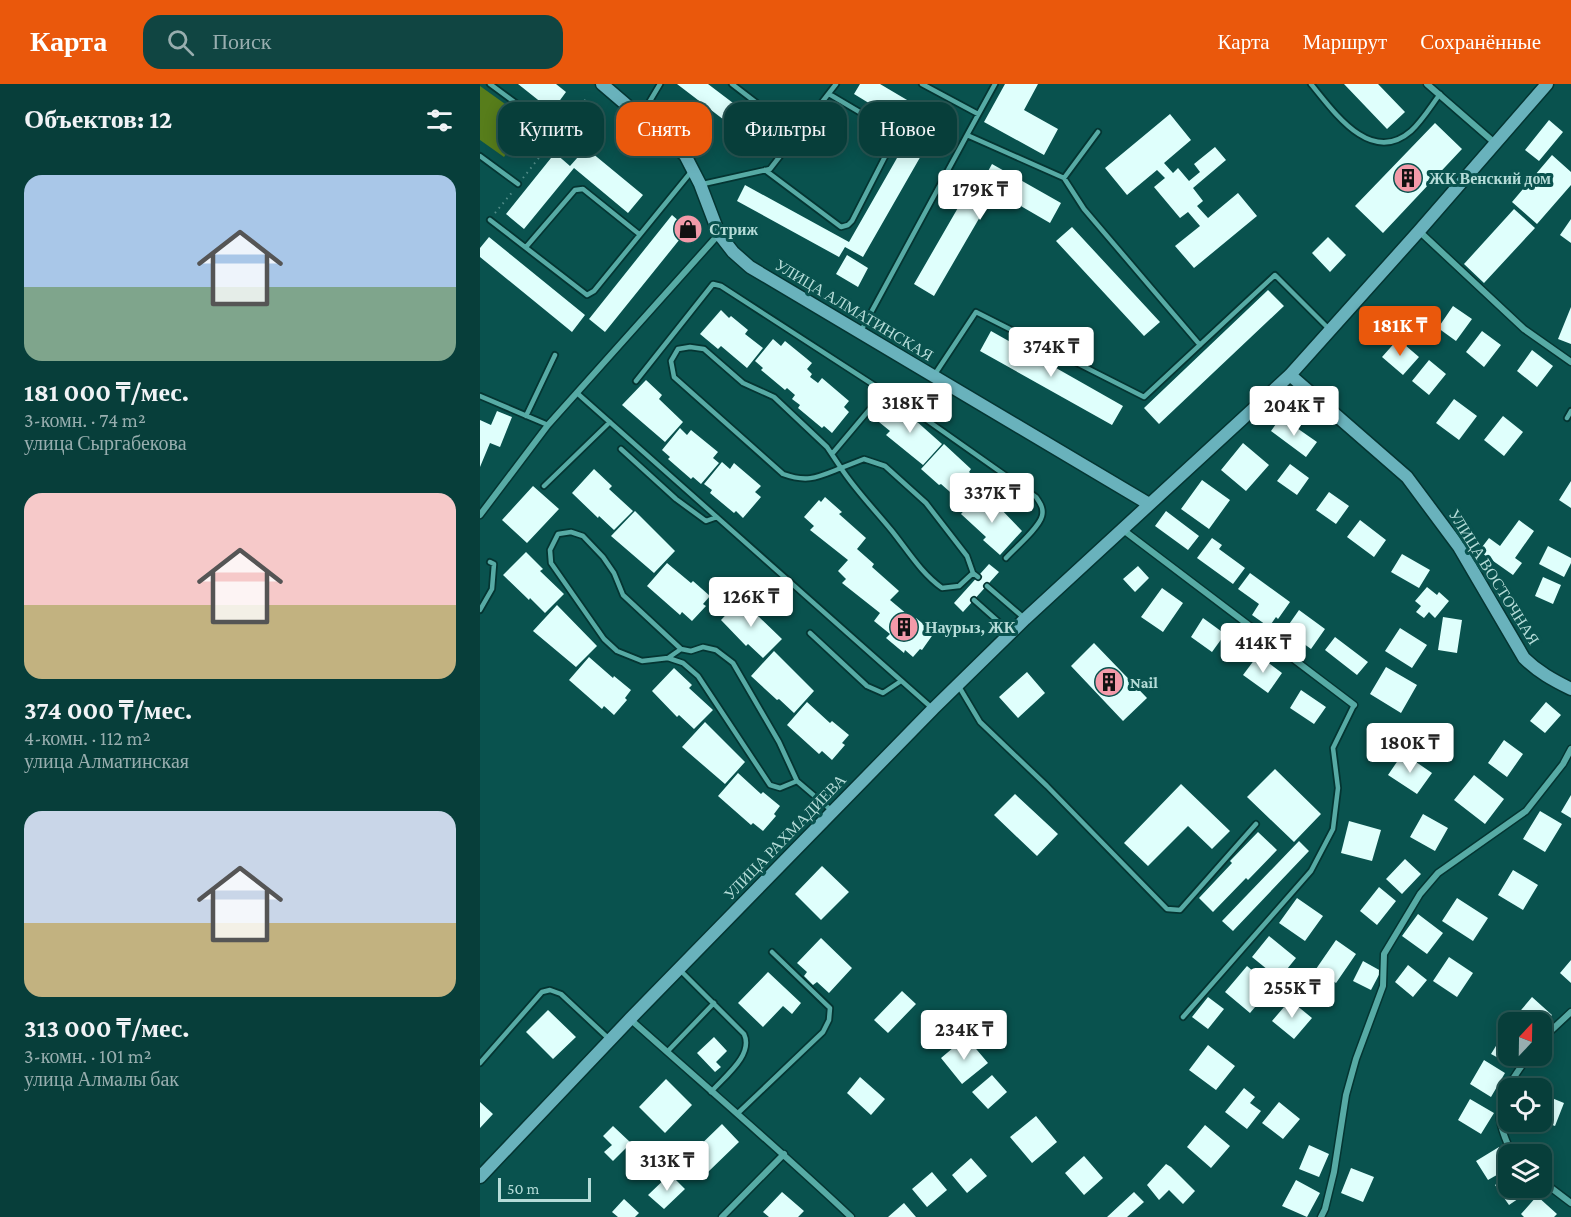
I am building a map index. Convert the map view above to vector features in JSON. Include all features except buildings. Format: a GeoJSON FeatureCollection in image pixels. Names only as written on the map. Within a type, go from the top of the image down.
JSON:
{"type":"FeatureCollection","features":[{"type":"Feature","properties":{"kind":"street","name":"УЛИЦА АЛМАТИНСКАЯ"},"geometry":{"type":"LineString","coordinates":[[602,84],[624,102]]}},
{"type":"Feature","properties":{"kind":"street"},"geometry":{"type":"LineString","coordinates":[[1427,84],[1496,144]]}},
{"type":"Feature","properties":{"kind":"street","name":"УЛИЦА РАХМАДИЕВА"},"geometry":{"type":"LineString","coordinates":[[480,1177],[630,1019],[933,709],[1025,619],[1290,375],[1547,84]]}},
{"type":"Feature","properties":{"kind":"street","name":"УЛИЦА АЛМАТИНСКАЯ"},"geometry":{"type":"LineString","coordinates":[[686,156],[700,184],[719,234],[733,252],[750,267],[1149,504]]}},
{"type":"Feature","properties":{"kind":"street"},"geometry":{"type":"LineString","coordinates":[[1419,231],[1524,329],[1571,362]]}},
{"type":"Feature","properties":{"kind":"street"},"geometry":{"type":"LineString","coordinates":[[480,515],[548,425],[719,234]]}},
{"type":"Feature","properties":{"kind":"street","name":"УЛИЦА ВОСТОЧНАЯ"},"geometry":{"type":"LineString","coordinates":[[1290,375],[1407,477],[1459,547],[1524,658],[1536,670],[1571,689]]}},
{"type":"Feature","properties":{"kind":"street"},"geometry":{"type":"LineString","coordinates":[[1122,529],[1354,705]]}},
{"type":"Feature","properties":{"kind":"street"},"geometry":{"type":"LineString","coordinates":[[1321,1217],[1332,1181],[1346,1095],[1356,1059],[1383,986],[1384,954],[1420,894],[1438,873],[1526,812],[1563,764],[1571,749]]}},
{"type":"Feature","properties":{"kind":"street"},"geometry":{"type":"LineString","coordinates":[[1552,1030],[1571,1012]]}},
{"type":"Feature","properties":{"kind":"street"},"geometry":{"type":"LineString","coordinates":[[630,1019],[784,1154],[851,1217]]}},
{"type":"Feature","properties":{"kind":"street"},"geometry":{"type":"LineString","coordinates":[[1508,1144],[1500,1119],[1504,1100],[1514,1076],[1522,1066]]}},
{"type":"Feature","properties":{"kind":"street"},"geometry":{"type":"LineString","coordinates":[[723,1217],[784,1154]]}},
{"type":"Feature","properties":{"kind":"street"},"geometry":{"type":"LineString","coordinates":[[1552,1189],[1571,1203]]}},
{"type":"Feature","properties":{"kind":"lane"},"geometry":{"type":"LineString","coordinates":[[490,84],[514,102]]}},
{"type":"Feature","properties":{"kind":"lane"},"geometry":{"type":"LineString","coordinates":[[649,102],[660,84]]}},
{"type":"Feature","properties":{"kind":"lane"},"geometry":{"type":"LineString","coordinates":[[732,84],[755,102]]}},
{"type":"Feature","properties":{"kind":"lane"},"geometry":{"type":"LineString","coordinates":[[823,102],[836,84]]}},
{"type":"Feature","properties":{"kind":"lane"},"geometry":{"type":"LineString","coordinates":[[922,84],[978,114]]}},
{"type":"Feature","properties":{"kind":"lane"},"geometry":{"type":"LineString","coordinates":[[860,333],[995,84]]}},
{"type":"Feature","properties":{"kind":"lane"},"geometry":{"type":"LineString","coordinates":[[1311,84],[1342,122],[1367,139],[1379,143],[1397,140],[1412,130],[1440,94]]}},
{"type":"Feature","properties":{"kind":"lane"},"geometry":{"type":"LineString","coordinates":[[765,170],[841,226],[848,225],[852,221],[892,143],[885,127],[830,94]]}},
{"type":"Feature","properties":{"kind":"lane"},"geometry":{"type":"LineString","coordinates":[[1065,178],[1098,132]]}},
{"type":"Feature","properties":{"kind":"lane"},"geometry":{"type":"LineString","coordinates":[[967,135],[1065,178],[1084,209],[1200,345]]}},
{"type":"Feature","properties":{"kind":"lane"},"geometry":{"type":"LineString","coordinates":[[480,156],[518,184]]}},
{"type":"Feature","properties":{"kind":"lane"},"geometry":{"type":"LineString","coordinates":[[700,184],[770,169],[780,156]]}},
{"type":"Feature","properties":{"kind":"lane"},"geometry":{"type":"LineString","coordinates":[[490,220],[587,295],[594,291],[693,170]]}},
{"type":"Feature","properties":{"kind":"lane"},"geometry":{"type":"LineString","coordinates":[[526,247],[575,190],[583,189],[639,234]]}},
{"type":"Feature","properties":{"kind":"lane"},"geometry":{"type":"LineString","coordinates":[[934,377],[976,312],[1144,397],[1275,275],[1330,330]]}},
{"type":"Feature","properties":{"kind":"lane"},"geometry":{"type":"LineString","coordinates":[[636,381],[713,284],[721,286],[883,391],[887,396]]}},
{"type":"Feature","properties":{"kind":"lane"},"geometry":{"type":"LineString","coordinates":[[841,468],[827,447],[774,397],[743,383],[704,349],[690,347],[678,349],[671,361],[674,377],[783,474],[800,480],[813,479],[841,468],[864,459],[885,466],[926,504],[967,556],[975,575],[959,585],[942,588],[927,578],[892,531],[854,488],[841,468]]}},
{"type":"Feature","properties":{"kind":"lane"},"geometry":{"type":"LineString","coordinates":[[526,416],[555,355]]}},
{"type":"Feature","properties":{"kind":"lane"},"geometry":{"type":"LineString","coordinates":[[577,393],[933,709]]}},
{"type":"Feature","properties":{"kind":"lane"},"geometry":{"type":"LineString","coordinates":[[480,396],[548,425]]}},
{"type":"Feature","properties":{"kind":"lane"},"geometry":{"type":"LineString","coordinates":[[832,454],[880,398],[887,396],[897,399],[1036,497],[1042,507],[1042,517],[1006,558]]}},
{"type":"Feature","properties":{"kind":"lane"},"geometry":{"type":"LineString","coordinates":[[1567,418],[1571,411]]}},
{"type":"Feature","properties":{"kind":"lane"},"geometry":{"type":"LineString","coordinates":[[544,486],[610,422]]}},
{"type":"Feature","properties":{"kind":"lane"},"geometry":{"type":"LineString","coordinates":[[621,449],[676,499],[706,521],[717,517]]}},
{"type":"Feature","properties":{"kind":"lane"},"geometry":{"type":"LineString","coordinates":[[797,781],[780,788],[770,785],[698,676],[683,663],[668,658],[642,661],[617,651],[604,639],[551,563],[550,550],[558,534],[571,532],[584,536],[614,573],[623,595],[681,649],[691,651],[703,646],[716,650],[733,663],[779,742],[797,781],[833,812]]}},
{"type":"Feature","properties":{"kind":"lane"},"geometry":{"type":"LineString","coordinates":[[480,610],[492,589],[494,564],[490,562]]}},
{"type":"Feature","properties":{"kind":"lane"},"geometry":{"type":"LineString","coordinates":[[959,585],[965,591]]}},
{"type":"Feature","properties":{"kind":"lane"},"geometry":{"type":"LineString","coordinates":[[987,586],[1025,619]]}},
{"type":"Feature","properties":{"kind":"lane"},"geometry":{"type":"LineString","coordinates":[[974,600],[1011,633]]}},
{"type":"Feature","properties":{"kind":"lane"},"geometry":{"type":"LineString","coordinates":[[810,633],[867,686],[883,693],[901,681]]}},
{"type":"Feature","properties":{"kind":"lane"},"geometry":{"type":"LineString","coordinates":[[668,658],[681,649]]}},
{"type":"Feature","properties":{"kind":"lane"},"geometry":{"type":"LineString","coordinates":[[958,685],[980,722],[1047,786],[1167,909],[1180,910],[1257,824]]}},
{"type":"Feature","properties":{"kind":"lane"},"geometry":{"type":"LineString","coordinates":[[1184,1017],[1311,872],[1333,829],[1338,788],[1333,748],[1354,705]]}},
{"type":"Feature","properties":{"kind":"lane"},"geometry":{"type":"LineString","coordinates":[[737,1114],[823,1032],[829,1020],[830,1008],[772,952]]}},
{"type":"Feature","properties":{"kind":"lane"},"geometry":{"type":"LineString","coordinates":[[679,969],[744,1034],[747,1045],[745,1053],[711,1092]]}},
{"type":"Feature","properties":{"kind":"lane"},"geometry":{"type":"LineString","coordinates":[[480,1063],[542,992],[550,990],[561,994],[610,1040]]}},
{"type":"Feature","properties":{"kind":"lane"},"geometry":{"type":"LineString","coordinates":[[667,1052],[714,1003]]}},
{"type":"Feature","properties":{"kind":"path"},"geometry":{"type":"LineString","coordinates":[[490,220],[540,156]]}},
{"type":"Feature","properties":{"kind":"green space"},"geometry":{"type":"Polygon","coordinates":[[[480,86],[502,102],[498,102],[498,153],[480,140],[480,86]]]}},
{"type":"Feature","properties":{"kind":"place","name":"ЖК Венский дом"},"geometry":{"type":"Point","coordinates":[1408,178]}},
{"type":"Feature","properties":{"kind":"place","name":"Стриж"},"geometry":{"type":"Point","coordinates":[688,229]}},
{"type":"Feature","properties":{"kind":"place","name":"Наурыз, ЖК"},"geometry":{"type":"Point","coordinates":[904,627]}},
{"type":"Feature","properties":{"kind":"place","name":"Nail"},"geometry":{"type":"Point","coordinates":[1109,682]}}]}
